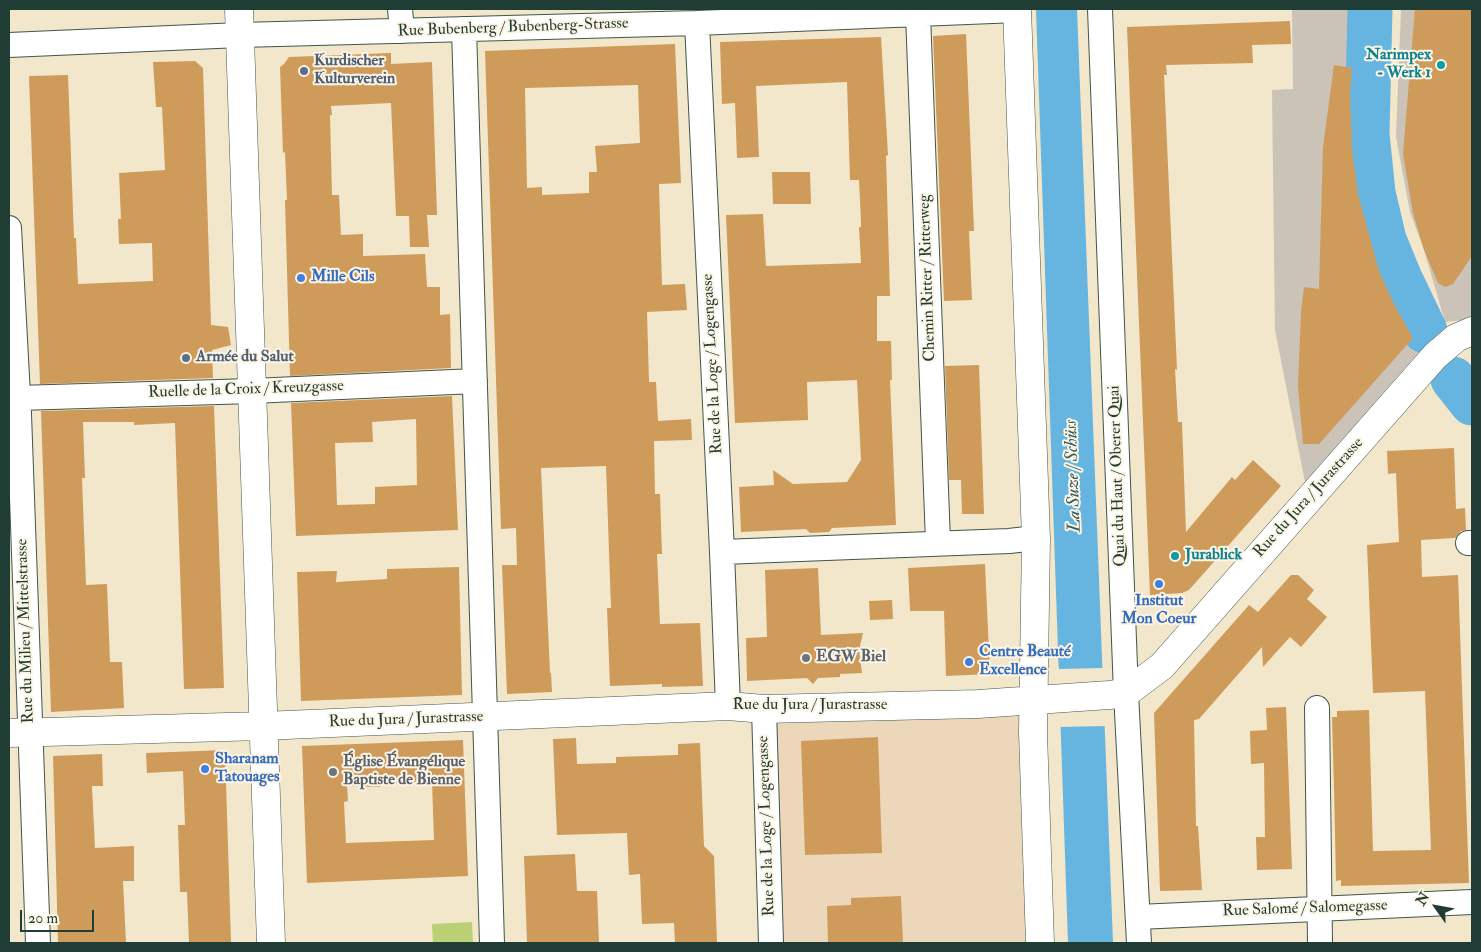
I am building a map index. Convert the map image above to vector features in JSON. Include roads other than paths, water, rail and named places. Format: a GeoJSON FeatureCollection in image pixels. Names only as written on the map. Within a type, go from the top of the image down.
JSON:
{"type":"FeatureCollection","features":[{"type":"Feature","properties":{"kind":"street","name":"Rue Bubenberg / Bubenberg-Strasse"},"geometry":{"type":"LineString","coordinates":[[9,45],[239,22],[401,20],[464,29],[697,23],[1017,9]]}},
{"type":"Feature","properties":{"kind":"street"},"geometry":{"type":"LineString","coordinates":[[1017,9],[1036,538],[1045,700],[1033,733],[1040,943]]}},
{"type":"Feature","properties":{"kind":"street","name":"Quai du Haut / Oberer Quai"},"geometry":{"type":"LineString","coordinates":[[1100,9],[1117,694],[1139,943]]}},
{"type":"Feature","properties":{"kind":"street","name":"Chemin Ritter / Ritterweg"},"geometry":{"type":"LineString","coordinates":[[918,14],[938,542]]}},
{"type":"Feature","properties":{"kind":"street"},"geometry":{"type":"LineString","coordinates":[[239,22],[270,943]]}},
{"type":"Feature","properties":{"kind":"street","name":"Rue de la Loge / Logengasse"},"geometry":{"type":"LineString","coordinates":[[697,23],[728,706]]}},
{"type":"Feature","properties":{"kind":"street"},"geometry":{"type":"LineString","coordinates":[[464,29],[492,943]]}},
{"type":"Feature","properties":{"kind":"street","name":"Rue du Milieu / Mittelstrasse"},"geometry":{"type":"LineString","coordinates":[[9,228],[18,398],[19,733],[38,943]]}},
{"type":"Feature","properties":{"kind":"street","name":"Rue du Jura / Jurastrasse"},"geometry":{"type":"LineString","coordinates":[[19,733],[263,726],[728,706],[764,709],[978,704],[1117,694],[1162,666],[1435,356],[1464,335]]}},
{"type":"Feature","properties":{"kind":"street","name":"Ruelle de la Croix / Kreuzgasse"},"geometry":{"type":"LineString","coordinates":[[18,398],[252,391],[475,381]]}},
{"type":"Feature","properties":{"kind":"street"},"geometry":{"type":"LineString","coordinates":[[722,552],[938,542],[1008,541],[1036,538]]}},
{"type":"Feature","properties":{"kind":"street"},"geometry":{"type":"LineString","coordinates":[[1317,708],[1320,943]]}},
{"type":"Feature","properties":{"kind":"street","name":"Rue de la Loge / Logengasse"},"geometry":{"type":"LineString","coordinates":[[764,709],[772,943]]}},
{"type":"Feature","properties":{"kind":"street","name":"Rue Salomé / Salomegasse"},"geometry":{"type":"LineString","coordinates":[[1138,916],[1472,902]]}},
{"type":"Feature","properties":{"kind":"water"},"geometry":{"type":"Polygon","coordinates":[[[1036,9],[1077,9],[1113,943],[1068,943],[1036,9]]]}},
{"type":"Feature","properties":{"kind":"waterway","name":"La Suze / Schüss"},"geometry":{"type":"LineString","coordinates":[[1370,9],[1367,134],[1373,193],[1384,240],[1425,331]]}},
{"type":"Feature","properties":{"kind":"waterway","name":"La Suze / Schüss"},"geometry":{"type":"LineString","coordinates":[[1453,379],[1472,403]]}},
{"type":"Feature","properties":{"kind":"place","name":"Narimpex - Werk 1"},"geometry":{"type":"Point","coordinates":[1441,65]}},
{"type":"Feature","properties":{"kind":"place","name":"Kurdischer Kulturverein"},"geometry":{"type":"Point","coordinates":[304,71]}},
{"type":"Feature","properties":{"kind":"place","name":"Mille Cils"},"geometry":{"type":"Point","coordinates":[301,278]}},
{"type":"Feature","properties":{"kind":"place","name":"Armée du Salut"},"geometry":{"type":"Point","coordinates":[186,358]}},
{"type":"Feature","properties":{"kind":"place","name":"Jurablick"},"geometry":{"type":"Point","coordinates":[1175,556]}},
{"type":"Feature","properties":{"kind":"place","name":"Institut Mon Coeur"},"geometry":{"type":"Point","coordinates":[1159,584]}},
{"type":"Feature","properties":{"kind":"place","name":"EGW Biel"},"geometry":{"type":"Point","coordinates":[806,658]}},
{"type":"Feature","properties":{"kind":"place","name":"Centre Beauté Excellence"},"geometry":{"type":"Point","coordinates":[969,662]}},
{"type":"Feature","properties":{"kind":"place","name":"Sharanam Tatouages"},"geometry":{"type":"Point","coordinates":[205,769]}},
{"type":"Feature","properties":{"kind":"place","name":"Église Évangélique Baptiste de Bienne"},"geometry":{"type":"Point","coordinates":[333,772]}}]}
